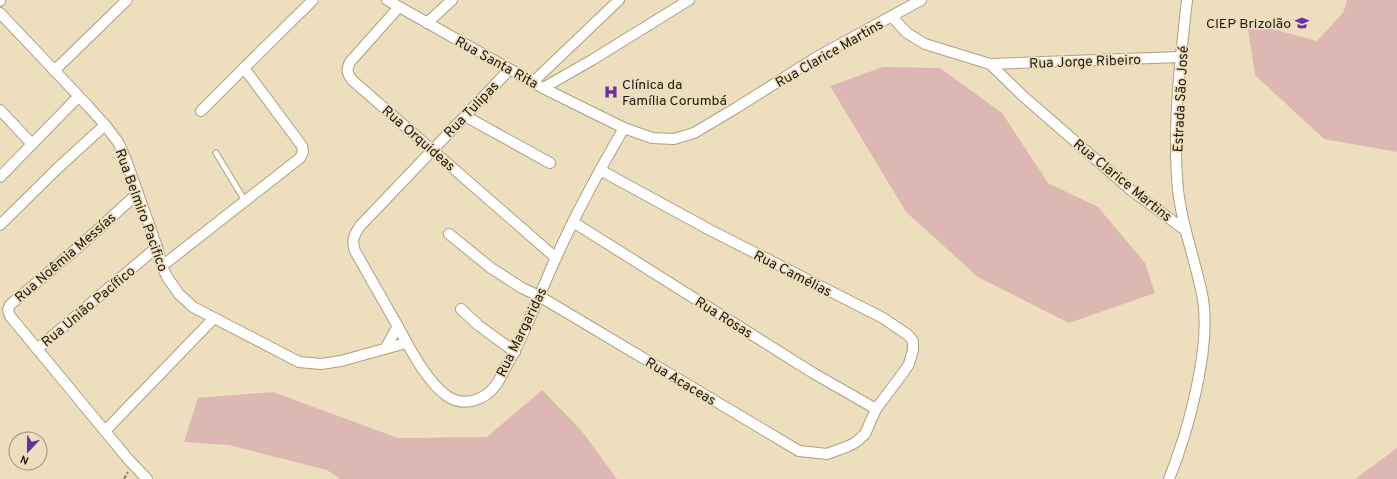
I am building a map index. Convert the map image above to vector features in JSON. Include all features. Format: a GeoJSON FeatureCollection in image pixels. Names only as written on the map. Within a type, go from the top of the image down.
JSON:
{"type":"FeatureCollection","features":[{"type":"Feature","properties":{"kind":"street"},"geometry":{"type":"LineString","coordinates":[[54,71],[127,0]]}},
{"type":"Feature","properties":{"kind":"street"},"geometry":{"type":"LineString","coordinates":[[201,111],[313,0]]}},
{"type":"Feature","properties":{"kind":"street","name":"Rua Santa Rita"},"geometry":{"type":"LineString","coordinates":[[387,0],[427,24],[543,88],[592,60],[689,0]]}},
{"type":"Feature","properties":{"kind":"street"},"geometry":{"type":"LineString","coordinates":[[427,24],[452,0]]}},
{"type":"Feature","properties":{"kind":"street"},"geometry":{"type":"LineString","coordinates":[[533,82],[619,0]]}},
{"type":"Feature","properties":{"kind":"street"},"geometry":{"type":"LineString","coordinates":[[892,17],[921,0]]}},
{"type":"Feature","properties":{"kind":"street","name":"Estrada São José"},"geometry":{"type":"LineString","coordinates":[[1169,479],[1197,388],[1204,339],[1203,300],[1185,230],[1178,191],[1175,135],[1180,57],[1187,0]]}},
{"type":"Feature","properties":{"kind":"street","name":"Rua Orquideas"},"geometry":{"type":"LineString","coordinates":[[399,7],[350,62],[347,69],[348,74],[352,80],[556,258]]}},
{"type":"Feature","properties":{"kind":"street","name":"Rua Belmiro Pacifico"},"geometry":{"type":"LineString","coordinates":[[0,13],[78,98],[105,125],[120,148],[138,193],[162,266],[179,294],[193,307],[299,362],[321,364],[341,361],[406,343]]}},
{"type":"Feature","properties":{"kind":"street","name":"Rua Clarice Martins"},"geometry":{"type":"LineString","coordinates":[[543,88],[624,128],[652,138],[674,139],[694,133],[736,108],[816,56],[892,17],[907,33],[925,44],[990,64],[1023,96],[1132,191],[1185,230]]}},
{"type":"Feature","properties":{"kind":"street","name":"Rua Jorge Ribeiro"},"geometry":{"type":"LineString","coordinates":[[990,64],[1180,57]]}},
{"type":"Feature","properties":{"kind":"street"},"geometry":{"type":"LineString","coordinates":[[162,266],[300,158],[303,152],[302,146],[244,68]]}},
{"type":"Feature","properties":{"kind":"street","name":"Rua Tulipas"},"geometry":{"type":"LineString","coordinates":[[353,239],[360,226],[509,70]]}},
{"type":"Feature","properties":{"kind":"street"},"geometry":{"type":"LineString","coordinates":[[0,177],[78,98]]}},
{"type":"Feature","properties":{"kind":"street"},"geometry":{"type":"LineString","coordinates":[[0,110],[32,144]]}},
{"type":"Feature","properties":{"kind":"street"},"geometry":{"type":"LineString","coordinates":[[465,116],[550,163]]}},
{"type":"Feature","properties":{"kind":"street"},"geometry":{"type":"LineString","coordinates":[[1,220],[105,125]]}},
{"type":"Feature","properties":{"kind":"street","name":"Rua Margaridas"},"geometry":{"type":"LineString","coordinates":[[353,239],[355,251],[398,326],[406,343],[438,388],[448,397],[459,401],[470,402],[479,399],[490,392],[495,386],[515,352],[573,222],[624,128]]}},
{"type":"Feature","properties":{"kind":"street","name":"Rua Camélias"},"geometry":{"type":"LineString","coordinates":[[600,170],[710,230],[883,318],[908,335],[913,341],[913,350],[909,364],[876,409],[862,438],[849,446],[827,454]]}},
{"type":"Feature","properties":{"kind":"street","name":"Rua Noêmia Messías"},"geometry":{"type":"LineString","coordinates":[[10,305],[82,244],[138,193]]}},
{"type":"Feature","properties":{"kind":"street","name":"Rua Rosas"},"geometry":{"type":"LineString","coordinates":[[573,222],[813,373],[876,409]]}},
{"type":"Feature","properties":{"kind":"street"},"geometry":{"type":"LineString","coordinates":[[450,234],[491,268],[522,288],[539,296]]}},
{"type":"Feature","properties":{"kind":"street","name":"Rua União Pacífico"},"geometry":{"type":"LineString","coordinates":[[37,349],[157,247]]}},
{"type":"Feature","properties":{"kind":"street","name":"Rua Acaceas"},"geometry":{"type":"LineString","coordinates":[[539,296],[799,451],[827,454]]}},
{"type":"Feature","properties":{"kind":"street","name":"Rua União Pacífico"},"geometry":{"type":"LineString","coordinates":[[10,305],[8,310],[10,316],[104,431],[147,479]]}},
{"type":"Feature","properties":{"kind":"street"},"geometry":{"type":"LineString","coordinates":[[461,309],[478,325],[515,352]]}},
{"type":"Feature","properties":{"kind":"street"},"geometry":{"type":"LineString","coordinates":[[104,431],[214,318]]}},
{"type":"Feature","properties":{"kind":"street"},"geometry":{"type":"LineString","coordinates":[[385,349],[398,326]]}},
{"type":"Feature","properties":{"kind":"lane"},"geometry":{"type":"LineString","coordinates":[[216,153],[245,201]]}},
{"type":"Feature","properties":{"kind":"shaded area"},"geometry":{"type":"Polygon","coordinates":[[[1347,0],[1397,0],[1397,152],[1324,139],[1255,75],[1247,22],[1317,41],[1343,13],[1347,0]]]}},
{"type":"Feature","properties":{"kind":"shaded area"},"geometry":{"type":"Polygon","coordinates":[[[883,67],[940,68],[1002,113],[1048,183],[1098,207],[1145,263],[1155,293],[1069,323],[978,277],[906,212],[830,86],[883,67]]]}},
{"type":"Feature","properties":{"kind":"shaded area"},"geometry":{"type":"Polygon","coordinates":[[[542,390],[581,430],[617,479],[340,479],[327,470],[229,445],[184,442],[198,398],[273,392],[398,438],[487,437],[542,390]]]}},
{"type":"Feature","properties":{"kind":"shaded area"},"geometry":{"type":"Polygon","coordinates":[[[1397,448],[1397,479],[1355,479],[1397,448]]]}},
{"type":"Feature","properties":{"kind":"place","name":"CIEP Brizolão"},"geometry":{"type":"Point","coordinates":[1302,23]}},
{"type":"Feature","properties":{"kind":"place","name":"Clínica da Família Corumbá"},"geometry":{"type":"Point","coordinates":[611,92]}}]}
